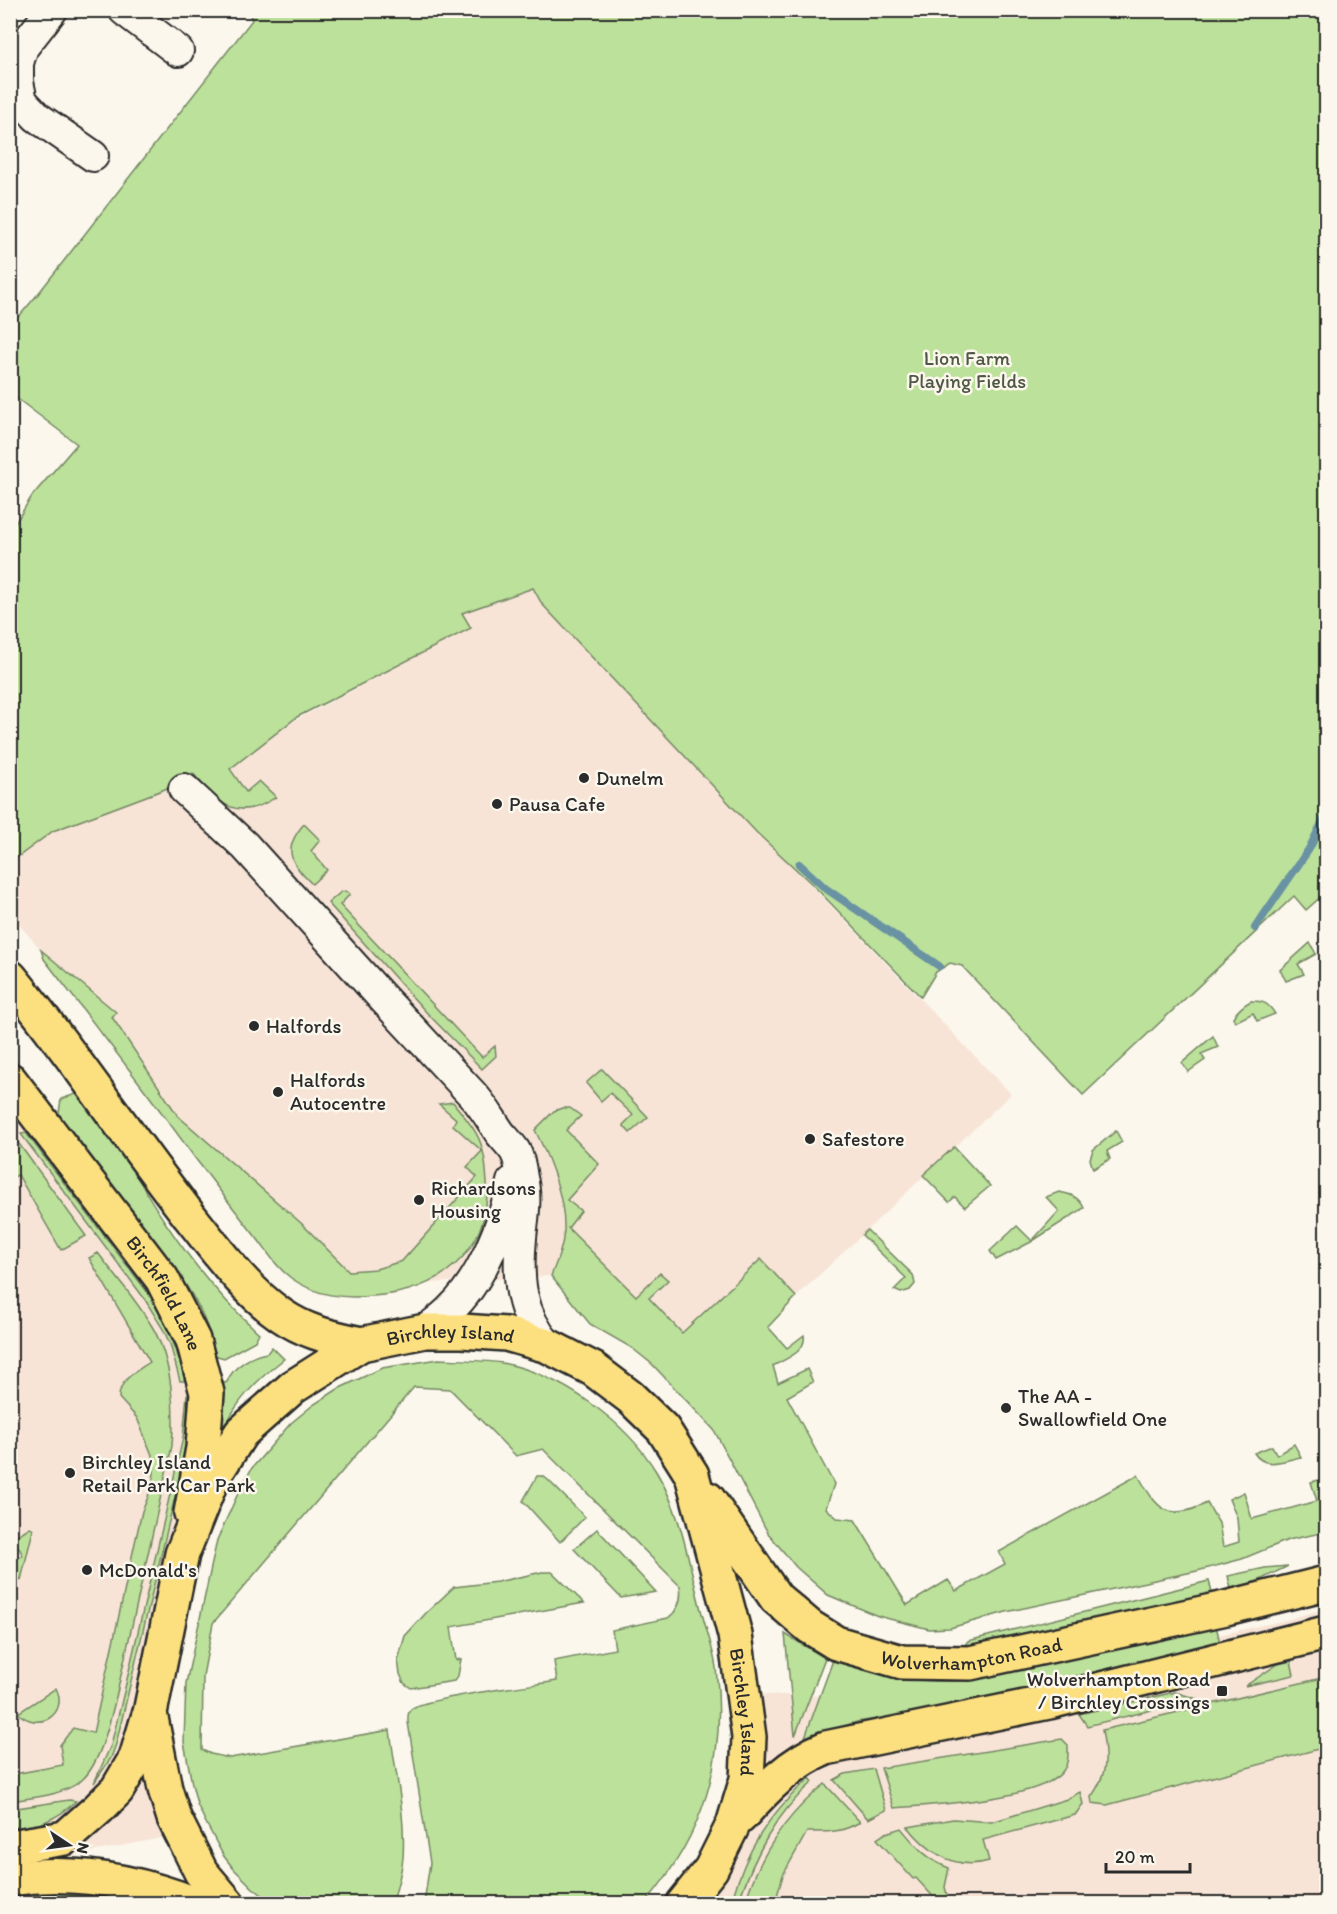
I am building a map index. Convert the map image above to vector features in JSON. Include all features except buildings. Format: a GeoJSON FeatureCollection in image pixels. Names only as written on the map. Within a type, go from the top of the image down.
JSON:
{"type":"FeatureCollection","features":[{"type":"Feature","properties":{"kind":"main road"},"geometry":{"type":"LineString","coordinates":[[10,977],[50,1026],[148,1163],[229,1266],[282,1316],[310,1332],[361,1344]]}},
{"type":"Feature","properties":{"kind":"main road","name":"Birchfield Lane"},"geometry":{"type":"LineString","coordinates":[[10,1080],[162,1279],[194,1340],[207,1393],[203,1448],[185,1544]]}},
{"type":"Feature","properties":{"kind":"main road","name":"Birchley Island"},"geometry":{"type":"LineString","coordinates":[[228,1904],[201,1872],[174,1818],[165,1789],[150,1713],[185,1544],[212,1479],[242,1434],[293,1387],[361,1344],[425,1331],[506,1334],[548,1346],[593,1369],[630,1397],[663,1429],[692,1475],[735,1635],[749,1737],[747,1779],[733,1825],[711,1869],[683,1904]]}},
{"type":"Feature","properties":{"kind":"main road","name":"Wolverhampton Road"},"geometry":{"type":"LineString","coordinates":[[692,1475],[776,1598],[810,1627],[836,1643],[902,1662],[970,1663],[1226,1608],[1326,1583]]}},
{"type":"Feature","properties":{"kind":"main road"},"geometry":{"type":"LineString","coordinates":[[733,1825],[767,1787],[808,1755],[826,1748],[1049,1702],[1326,1633]]}},
{"type":"Feature","properties":{"kind":"main road"},"geometry":{"type":"LineString","coordinates":[[10,1847],[65,1838],[99,1808],[117,1790],[136,1758],[150,1713]]}},
{"type":"Feature","properties":{"kind":"main road"},"geometry":{"type":"LineString","coordinates":[[706,1904],[711,1869]]}},
{"type":"Feature","properties":{"kind":"main road"},"geometry":{"type":"LineString","coordinates":[[10,1879],[90,1876],[128,1882],[195,1904]]}},
{"type":"Feature","properties":{"kind":"street"},"geometry":{"type":"LineString","coordinates":[[52,10],[17,43],[18,82],[22,101],[34,113],[93,156]]}},
{"type":"Feature","properties":{"kind":"street"},"geometry":{"type":"LineString","coordinates":[[124,10],[178,51]]}},
{"type":"Feature","properties":{"kind":"street"},"geometry":{"type":"LineString","coordinates":[[184,789],[245,846],[484,1107],[500,1133],[516,1152],[523,1180],[525,1204],[519,1258],[519,1284],[530,1318],[538,1335],[548,1346]]}},
{"type":"Feature","properties":{"kind":"street"},"geometry":{"type":"LineString","coordinates":[[425,1331],[451,1309],[471,1285],[500,1227],[513,1180],[500,1133]]}},
{"type":"Feature","properties":{"kind":"shaded area"},"geometry":{"type":"Polygon","coordinates":[[[533,588],[542,604],[1011,1094],[796,1297],[768,1327],[670,1382],[632,1348],[590,1324],[551,1276],[431,1283],[394,1295],[359,1297],[320,1294],[291,1278],[276,1265],[41,950],[11,915],[10,862],[53,831],[165,789],[470,628],[461,613],[533,588]]]}},
{"type":"Feature","properties":{"kind":"shaded area"},"geometry":{"type":"Polygon","coordinates":[[[10,1080],[162,1279],[207,1393],[241,1433],[212,1479],[150,1713],[182,1834],[71,1856],[11,1864],[10,1080]]]}},
{"type":"Feature","properties":{"kind":"shaded area"},"geometry":{"type":"Polygon","coordinates":[[[1326,1608],[1326,1903],[683,1904],[733,1825],[743,1694],[874,1697],[968,1692],[1289,1619],[1326,1608]]]}},
{"type":"Feature","properties":{"kind":"green space","name":"Lion Farm Playing Fields"},"geometry":{"type":"Polygon","coordinates":[[[248,11],[1326,11],[1326,899],[1322,896],[1306,910],[1294,896],[1083,1095],[962,966],[950,963],[936,972],[921,997],[814,886],[757,833],[542,604],[533,588],[462,613],[471,628],[297,717],[230,769],[246,792],[259,781],[276,797],[263,805],[250,809],[229,806],[211,793],[193,773],[165,789],[53,831],[11,862],[11,530],[32,496],[77,444],[11,394],[11,322],[38,294],[252,20],[248,11]]]}},
{"type":"Feature","properties":{"kind":"green space"},"geometry":{"type":"Polygon","coordinates":[[[304,824],[320,840],[311,851],[327,870],[312,884],[294,863],[291,849],[297,833],[304,824]]]}},
{"type":"Feature","properties":{"kind":"green space"},"geometry":{"type":"Polygon","coordinates":[[[346,891],[350,894],[340,905],[482,1057],[495,1046],[496,1056],[482,1069],[426,1012],[328,903],[341,892],[346,891]]]}},
{"type":"Feature","properties":{"kind":"green space"},"geometry":{"type":"Polygon","coordinates":[[[1310,943],[1316,954],[1298,964],[1304,974],[1286,981],[1280,970],[1310,943]]]}},
{"type":"Feature","properties":{"kind":"green space"},"geometry":{"type":"Polygon","coordinates":[[[41,950],[116,1012],[112,1017],[178,1116],[301,1223],[349,1271],[376,1269],[402,1261],[477,1177],[467,1167],[482,1151],[453,1125],[456,1119],[439,1104],[453,1102],[477,1134],[483,1150],[486,1166],[486,1208],[480,1230],[469,1248],[456,1264],[438,1277],[397,1293],[362,1297],[330,1295],[310,1289],[291,1278],[272,1259],[195,1158],[44,959],[41,950]]]}},
{"type":"Feature","properties":{"kind":"green space"},"geometry":{"type":"Polygon","coordinates":[[[1251,1001],[1265,1003],[1275,1014],[1257,1021],[1253,1013],[1235,1022],[1233,1017],[1235,1014],[1251,1001]]]}},
{"type":"Feature","properties":{"kind":"green space"},"geometry":{"type":"Polygon","coordinates":[[[1213,1036],[1218,1047],[1201,1054],[1205,1060],[1188,1072],[1182,1063],[1213,1036]]]}},
{"type":"Feature","properties":{"kind":"green space"},"geometry":{"type":"Polygon","coordinates":[[[602,1069],[648,1117],[630,1133],[623,1125],[633,1115],[610,1093],[601,1101],[586,1083],[602,1069]]]}},
{"type":"Feature","properties":{"kind":"green space"},"geometry":{"type":"Polygon","coordinates":[[[76,1094],[89,1096],[96,1104],[167,1226],[209,1282],[259,1333],[255,1341],[224,1358],[214,1355],[203,1317],[184,1283],[62,1122],[59,1113],[61,1099],[76,1094]]]}},
{"type":"Feature","properties":{"kind":"green space"},"geometry":{"type":"Polygon","coordinates":[[[570,1108],[581,1116],[566,1130],[599,1164],[567,1200],[581,1211],[568,1228],[636,1296],[660,1273],[668,1280],[649,1298],[682,1333],[761,1259],[796,1297],[768,1327],[787,1348],[804,1335],[804,1341],[799,1350],[773,1366],[778,1383],[807,1369],[813,1382],[787,1397],[834,1484],[826,1508],[837,1518],[855,1520],[907,1605],[948,1580],[956,1591],[1005,1564],[999,1552],[1138,1475],[1151,1497],[1165,1509],[1182,1512],[1207,1503],[1219,1523],[1223,1547],[1239,1542],[1237,1518],[1229,1499],[1244,1492],[1252,1519],[1317,1501],[1311,1482],[1323,1479],[1326,1491],[1326,1532],[1288,1540],[1242,1559],[1197,1571],[1006,1612],[950,1628],[929,1629],[878,1616],[828,1595],[796,1567],[768,1533],[714,1430],[652,1364],[632,1348],[590,1324],[551,1276],[562,1242],[564,1217],[556,1179],[535,1130],[554,1111],[570,1108]]]}},
{"type":"Feature","properties":{"kind":"green space"},"geometry":{"type":"Polygon","coordinates":[[[1116,1131],[1122,1142],[1107,1151],[1110,1159],[1093,1169],[1090,1159],[1093,1150],[1116,1131]]]}},
{"type":"Feature","properties":{"kind":"green space"},"geometry":{"type":"Polygon","coordinates":[[[26,1133],[155,1302],[173,1340],[185,1381],[180,1381],[170,1344],[144,1298],[21,1134],[26,1133]]]}},
{"type":"Feature","properties":{"kind":"green space"},"geometry":{"type":"Polygon","coordinates":[[[14,1137],[86,1236],[61,1250],[18,1175],[11,1178],[11,1139],[14,1137]]]}},
{"type":"Feature","properties":{"kind":"green space"},"geometry":{"type":"Polygon","coordinates":[[[954,1147],[990,1186],[965,1207],[955,1197],[949,1202],[923,1175],[954,1147]]]}},
{"type":"Feature","properties":{"kind":"green space"},"geometry":{"type":"Polygon","coordinates":[[[1059,1192],[1074,1197],[1084,1208],[1031,1242],[996,1260],[990,1251],[1017,1226],[1032,1241],[1059,1211],[1046,1197],[1059,1192]]]}},
{"type":"Feature","properties":{"kind":"green space"},"geometry":{"type":"Polygon","coordinates":[[[867,1230],[913,1275],[915,1284],[910,1290],[901,1293],[894,1290],[906,1278],[862,1235],[867,1230]]]}},
{"type":"Feature","properties":{"kind":"green space"},"geometry":{"type":"Polygon","coordinates":[[[98,1253],[140,1308],[159,1341],[171,1386],[172,1446],[117,1693],[98,1755],[86,1776],[71,1787],[46,1795],[11,1801],[11,1755],[14,1774],[63,1765],[60,1745],[73,1728],[93,1733],[142,1511],[153,1480],[154,1460],[137,1418],[119,1398],[125,1381],[150,1362],[89,1258],[98,1253]]]}},
{"type":"Feature","properties":{"kind":"green space"},"geometry":{"type":"Polygon","coordinates":[[[272,1347],[284,1359],[248,1391],[234,1410],[223,1432],[219,1386],[227,1382],[233,1371],[243,1363],[255,1356],[267,1353],[272,1347]]]}},
{"type":"Feature","properties":{"kind":"green space"},"geometry":{"type":"Polygon","coordinates":[[[439,1359],[502,1363],[524,1369],[569,1389],[590,1403],[628,1436],[657,1473],[672,1504],[683,1536],[715,1660],[719,1701],[718,1734],[707,1794],[696,1823],[683,1850],[645,1903],[424,1903],[430,1863],[408,1722],[411,1709],[456,1696],[557,1681],[554,1661],[615,1649],[612,1630],[668,1618],[677,1608],[681,1595],[680,1586],[543,1449],[516,1456],[450,1389],[414,1387],[213,1623],[203,1676],[202,1750],[211,1754],[230,1758],[390,1730],[402,1809],[404,1841],[401,1869],[393,1903],[273,1903],[253,1888],[223,1855],[197,1804],[184,1742],[186,1683],[217,1540],[240,1489],[252,1468],[291,1423],[313,1405],[338,1389],[382,1368],[439,1359]]]}},
{"type":"Feature","properties":{"kind":"green space"},"geometry":{"type":"Polygon","coordinates":[[[187,1394],[188,1442],[116,1744],[111,1758],[94,1783],[111,1745],[125,1688],[183,1438],[187,1394]]]}},
{"type":"Feature","properties":{"kind":"green space"},"geometry":{"type":"Polygon","coordinates":[[[1294,1444],[1301,1457],[1282,1462],[1269,1463],[1254,1453],[1272,1446],[1277,1455],[1294,1444]]]}},
{"type":"Feature","properties":{"kind":"green space"},"geometry":{"type":"Polygon","coordinates":[[[537,1476],[543,1476],[548,1480],[585,1517],[560,1542],[523,1501],[537,1476]]]}},
{"type":"Feature","properties":{"kind":"green space"},"geometry":{"type":"Polygon","coordinates":[[[30,1527],[33,1530],[21,1580],[11,1569],[11,1563],[23,1555],[13,1538],[30,1527]]]}},
{"type":"Feature","properties":{"kind":"green space"},"geometry":{"type":"Polygon","coordinates":[[[597,1529],[656,1592],[621,1598],[574,1549],[597,1529]]]}},
{"type":"Feature","properties":{"kind":"green space"},"geometry":{"type":"Polygon","coordinates":[[[1288,1566],[1258,1581],[1231,1589],[1228,1576],[1265,1568],[1288,1566]]]}},
{"type":"Feature","properties":{"kind":"green space"},"geometry":{"type":"Polygon","coordinates":[[[552,1572],[584,1603],[451,1627],[456,1660],[461,1659],[458,1676],[454,1681],[411,1688],[404,1683],[398,1660],[405,1636],[454,1587],[497,1582],[552,1572]]]}},
{"type":"Feature","properties":{"kind":"green space"},"geometry":{"type":"Polygon","coordinates":[[[1209,1581],[1213,1597],[961,1650],[968,1641],[1209,1581]]]}},
{"type":"Feature","properties":{"kind":"green space"},"geometry":{"type":"Polygon","coordinates":[[[1216,1625],[1221,1648],[974,1704],[857,1722],[805,1737],[833,1660],[895,1677],[927,1681],[960,1681],[1216,1625]]]}},
{"type":"Feature","properties":{"kind":"green space"},"geometry":{"type":"Polygon","coordinates":[[[785,1634],[825,1658],[795,1736],[785,1634]]]}},
{"type":"Feature","properties":{"kind":"green space"},"geometry":{"type":"Polygon","coordinates":[[[1291,1661],[1294,1675],[1245,1686],[1278,1664],[1291,1661]]]}},
{"type":"Feature","properties":{"kind":"green space"},"geometry":{"type":"Polygon","coordinates":[[[1326,1677],[1326,1747],[1107,1805],[1092,1803],[1091,1797],[1101,1781],[1105,1765],[1102,1730],[1326,1677]]]}},
{"type":"Feature","properties":{"kind":"green space"},"geometry":{"type":"Polygon","coordinates":[[[56,1688],[59,1697],[58,1706],[50,1718],[35,1721],[26,1719],[18,1713],[56,1688]]]}},
{"type":"Feature","properties":{"kind":"green space"},"geometry":{"type":"Polygon","coordinates":[[[1175,1692],[1197,1699],[1087,1726],[1079,1714],[1175,1692]]]}},
{"type":"Feature","properties":{"kind":"green space"},"geometry":{"type":"Polygon","coordinates":[[[1062,1739],[1068,1745],[1067,1762],[1063,1771],[1051,1781],[1010,1795],[958,1803],[894,1808],[881,1768],[1062,1739]]]}},
{"type":"Feature","properties":{"kind":"green space"},"geometry":{"type":"Polygon","coordinates":[[[874,1769],[886,1810],[868,1819],[834,1780],[845,1774],[874,1769]]]}},
{"type":"Feature","properties":{"kind":"green space"},"geometry":{"type":"Polygon","coordinates":[[[810,1778],[813,1782],[788,1808],[767,1837],[738,1903],[731,1903],[744,1866],[760,1834],[782,1805],[810,1778]]]}},
{"type":"Feature","properties":{"kind":"green space"},"geometry":{"type":"Polygon","coordinates":[[[825,1784],[860,1822],[841,1830],[807,1832],[783,1875],[775,1903],[745,1903],[766,1853],[786,1823],[825,1784]]]}},
{"type":"Feature","properties":{"kind":"green space"},"geometry":{"type":"Polygon","coordinates":[[[1080,1792],[1083,1804],[1075,1815],[983,1840],[989,1861],[965,1864],[944,1858],[925,1845],[908,1827],[953,1819],[992,1822],[1067,1799],[1080,1792]]]}},
{"type":"Feature","properties":{"kind":"green space"},"geometry":{"type":"Polygon","coordinates":[[[69,1800],[76,1801],[62,1813],[37,1825],[11,1833],[11,1809],[69,1800]]]}},
{"type":"Feature","properties":{"kind":"green space"},"geometry":{"type":"Polygon","coordinates":[[[901,1828],[928,1856],[949,1868],[945,1887],[949,1903],[939,1903],[916,1878],[913,1879],[877,1839],[901,1828]]]}},
{"type":"Feature","properties":{"kind":"green space"},"geometry":{"type":"Polygon","coordinates":[[[55,1890],[121,1895],[118,1903],[11,1904],[11,1898],[32,1892],[55,1890]]]}},
{"type":"Feature","properties":{"kind":"waterway"},"geometry":{"type":"LineString","coordinates":[[1255,928],[1309,849],[1326,815]]}},
{"type":"Feature","properties":{"kind":"waterway"},"geometry":{"type":"LineString","coordinates":[[799,864],[825,888],[939,966]]}},
{"type":"Feature","properties":{"kind":"place","name":"Dunelm"},"geometry":{"type":"Point","coordinates":[584,778]}},
{"type":"Feature","properties":{"kind":"place","name":"Pausa Cafe"},"geometry":{"type":"Point","coordinates":[497,804]}},
{"type":"Feature","properties":{"kind":"place","name":"Halfords"},"geometry":{"type":"Point","coordinates":[254,1026]}},
{"type":"Feature","properties":{"kind":"place","name":"Halfords Autocentre"},"geometry":{"type":"Point","coordinates":[278,1092]}},
{"type":"Feature","properties":{"kind":"place","name":"Safestore"},"geometry":{"type":"Point","coordinates":[810,1139]}},
{"type":"Feature","properties":{"kind":"place","name":"Richardsons Housing"},"geometry":{"type":"Point","coordinates":[419,1200]}},
{"type":"Feature","properties":{"kind":"place","name":"The AA - Swallowfield One"},"geometry":{"type":"Point","coordinates":[1006,1408]}},
{"type":"Feature","properties":{"kind":"place","name":"Birchley Island Retail Park Car Park"},"geometry":{"type":"Point","coordinates":[70,1473]}},
{"type":"Feature","properties":{"kind":"place","name":"McDonald's"},"geometry":{"type":"Point","coordinates":[87,1570]}},
{"type":"Feature","properties":{"kind":"place","name":"Wolverhampton Road / Birchley Crossings"},"geometry":{"type":"Point","coordinates":[1222,1691]}}]}
